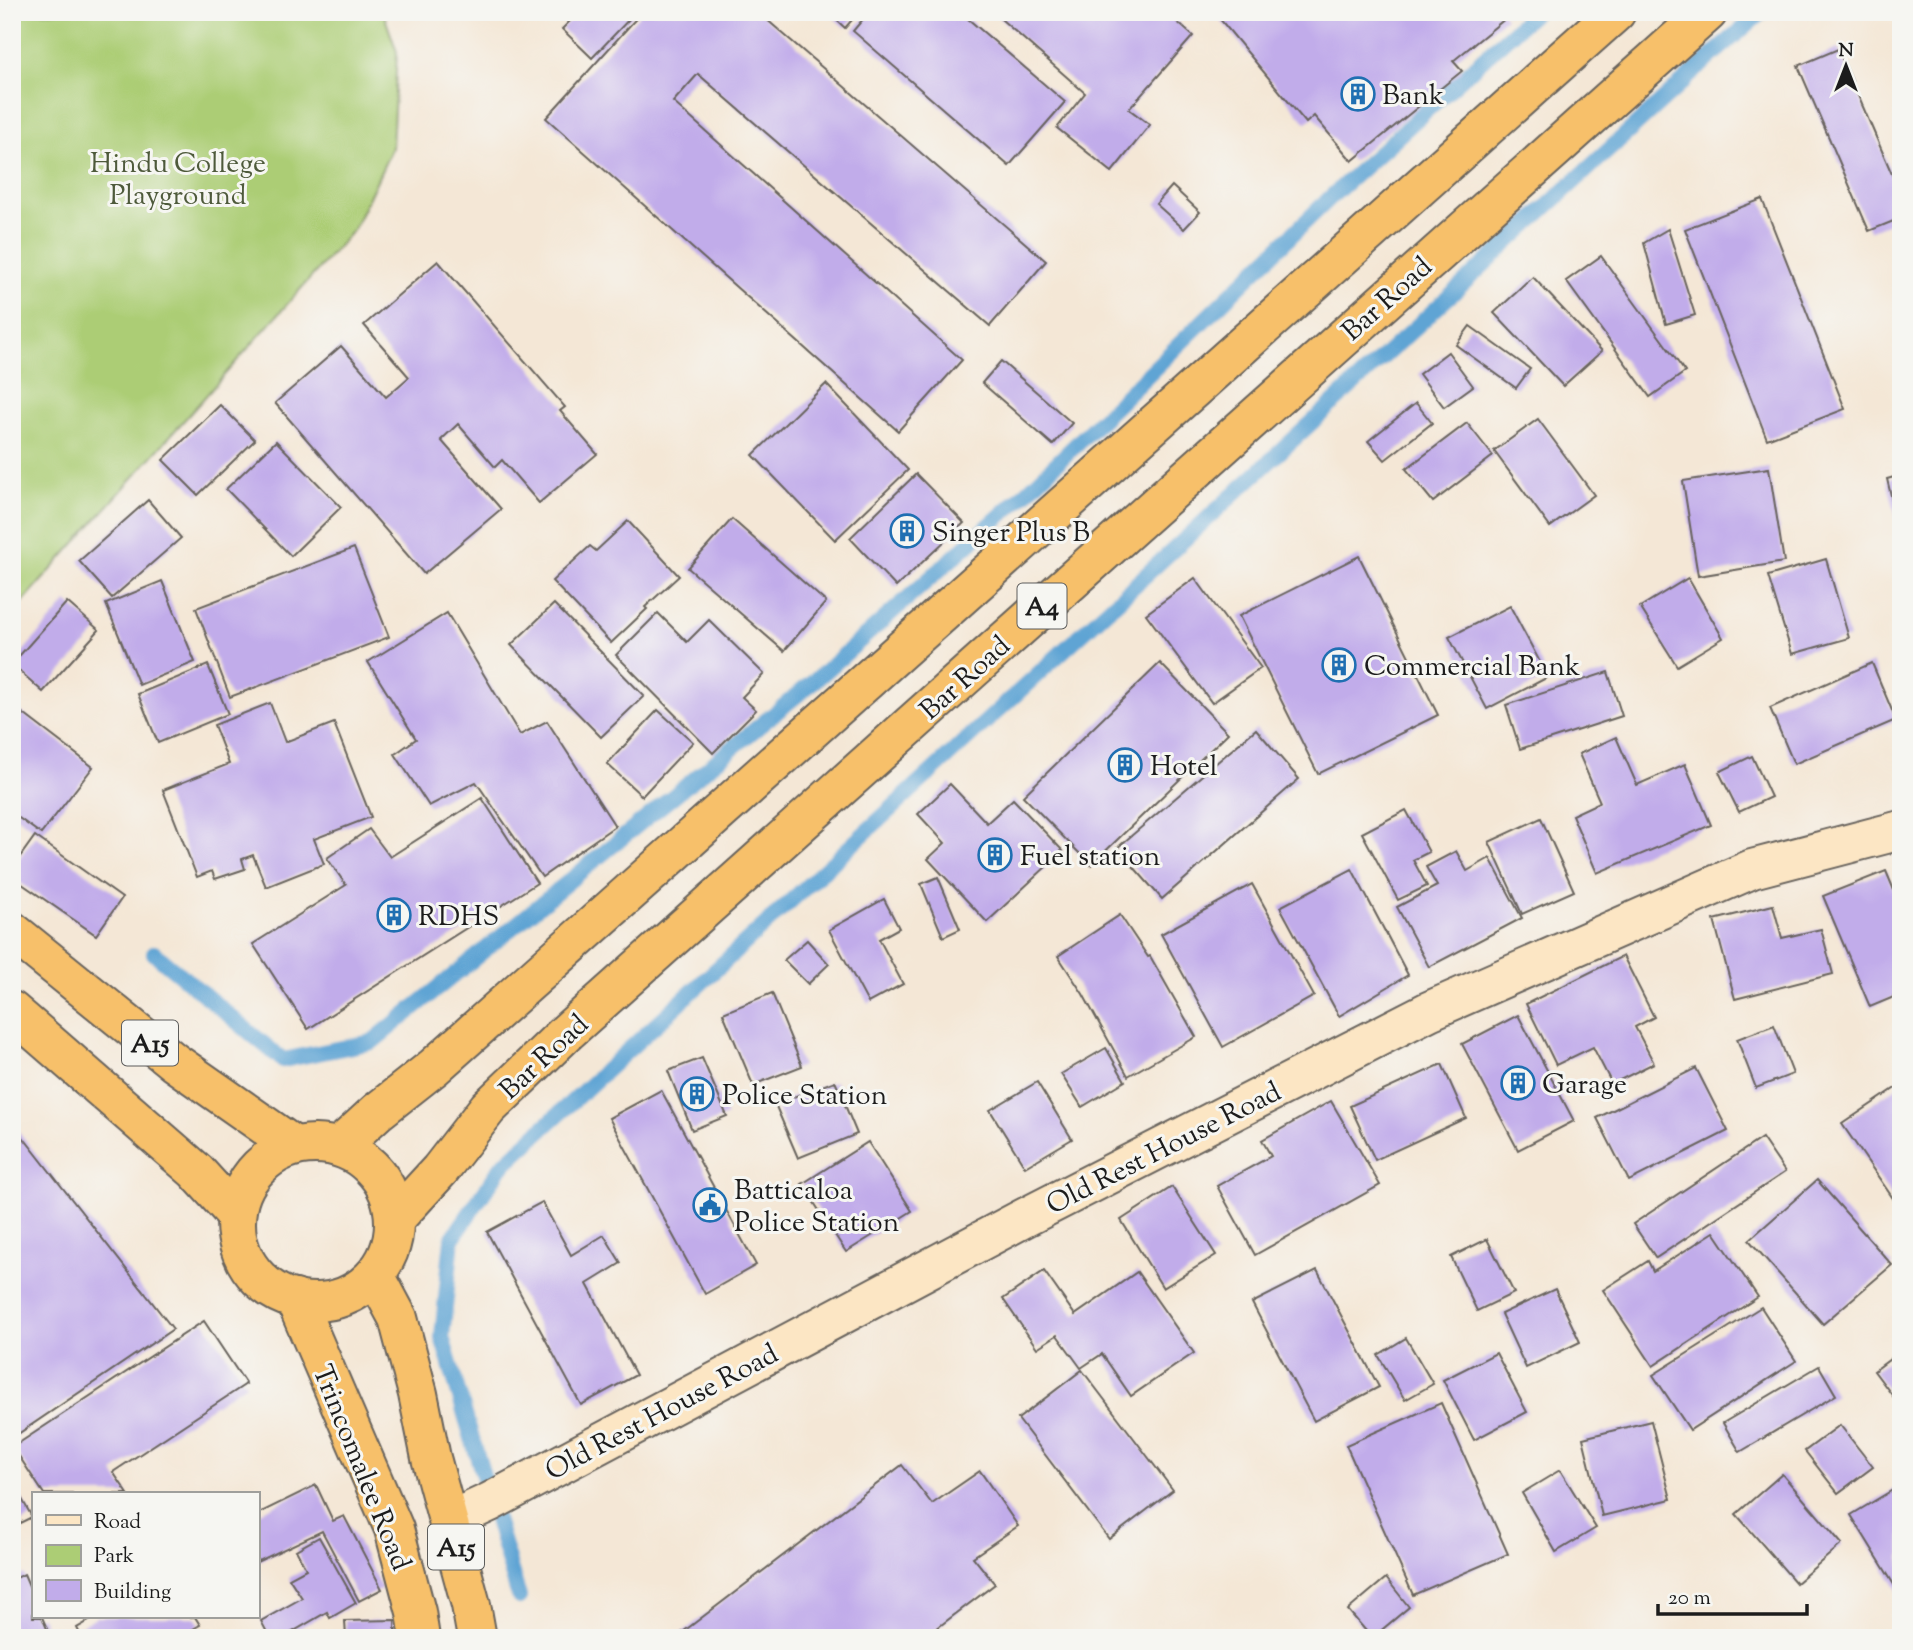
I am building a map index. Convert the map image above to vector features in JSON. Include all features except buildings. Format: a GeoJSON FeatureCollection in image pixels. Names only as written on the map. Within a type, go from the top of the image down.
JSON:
{"type":"FeatureCollection","features":[{"type":"Feature","properties":{"kind":"highway","name":"A4"},"geometry":{"type":"LineString","coordinates":[[339,1147],[377,1112],[434,1067],[1616,12]]}},
{"type":"Feature","properties":{"kind":"highway","name":"Bar Road"},"geometry":{"type":"LineString","coordinates":[[395,1219],[440,1170],[488,1108],[567,1032],[1708,12]]}},
{"type":"Feature","properties":{"kind":"highway","name":"A15"},"geometry":{"type":"LineString","coordinates":[[12,931],[174,1062],[294,1146]]}},
{"type":"Feature","properties":{"kind":"highway","name":"A15"},"geometry":{"type":"LineString","coordinates":[[12,1011],[196,1171],[236,1215]]}},
{"type":"Feature","properties":{"kind":"highway"},"geometry":{"type":"LineString","coordinates":[[317,1143],[339,1147],[360,1157],[378,1174],[390,1195],[395,1219],[387,1258],[375,1275],[359,1289],[339,1298],[317,1302],[295,1299],[275,1291],[256,1277],[244,1258],[237,1237],[236,1215],[242,1192],[254,1171],[273,1156],[294,1146],[317,1143]]}},
{"type":"Feature","properties":{"kind":"highway","name":"Trincomalee Road"},"geometry":{"type":"LineString","coordinates":[[375,1275],[398,1318],[477,1638]]}},
{"type":"Feature","properties":{"kind":"highway","name":"Trincomalee Road"},"geometry":{"type":"LineString","coordinates":[[295,1299],[394,1529],[416,1612],[420,1638]]}},
{"type":"Feature","properties":{"kind":"street","name":"Old Rest House Road"},"geometry":{"type":"LineString","coordinates":[[449,1521],[490,1502],[1024,1218],[1429,1011],[1752,869],[1901,830]]}},
{"type":"Feature","properties":{"kind":"green space","name":"Hindu College Playground"},"geometry":{"type":"Polygon","coordinates":[[[12,12],[383,12],[397,52],[392,148],[354,229],[12,614],[12,12]]]}},
{"type":"Feature","properties":{"kind":"waterway"},"geometry":{"type":"LineString","coordinates":[[154,953],[283,1060],[372,1042],[818,678],[1027,492],[1334,194],[1535,12]]}},
{"type":"Feature","properties":{"kind":"waterway"},"geometry":{"type":"LineString","coordinates":[[519,1597],[442,1337],[452,1239],[502,1166],[1762,12]]}},
{"type":"Feature","properties":{"kind":"place","name":"Bank"},"geometry":{"type":"Point","coordinates":[1358,94]}},
{"type":"Feature","properties":{"kind":"place","name":"Singer Plus B"},"geometry":{"type":"Point","coordinates":[907,531]}},
{"type":"Feature","properties":{"kind":"place","name":"Commercial Bank"},"geometry":{"type":"Point","coordinates":[1339,665]}},
{"type":"Feature","properties":{"kind":"place","name":"Hotel"},"geometry":{"type":"Point","coordinates":[1125,765]}},
{"type":"Feature","properties":{"kind":"place","name":"Fuel station"},"geometry":{"type":"Point","coordinates":[995,855]}},
{"type":"Feature","properties":{"kind":"place","name":"RDHS"},"geometry":{"type":"Point","coordinates":[394,915]}},
{"type":"Feature","properties":{"kind":"place","name":"Garage"},"geometry":{"type":"Point","coordinates":[1518,1083]}},
{"type":"Feature","properties":{"kind":"place","name":"Police Station"},"geometry":{"type":"Point","coordinates":[697,1094]}},
{"type":"Feature","properties":{"kind":"place","name":"Batticaloa Police Station"},"geometry":{"type":"Point","coordinates":[710,1205]}}]}
